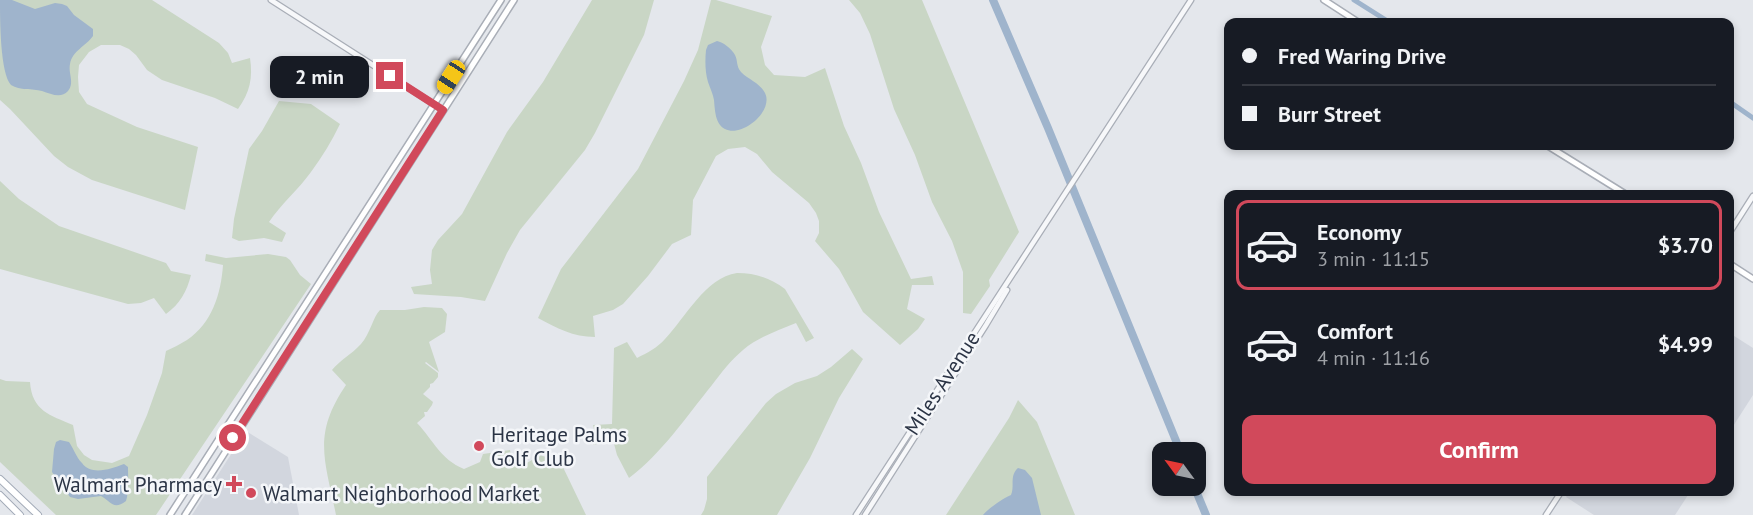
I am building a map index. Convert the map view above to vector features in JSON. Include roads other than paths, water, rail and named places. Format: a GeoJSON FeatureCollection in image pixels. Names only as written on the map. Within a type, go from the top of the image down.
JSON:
{"type":"FeatureCollection","features":[{"type":"Feature","properties":{"kind":"main road"},"geometry":{"type":"LineString","coordinates":[[170,515],[501,0]]}},
{"type":"Feature","properties":{"kind":"main road"},"geometry":{"type":"LineString","coordinates":[[184,515],[514,0]]}},
{"type":"Feature","properties":{"kind":"main road"},"geometry":{"type":"LineString","coordinates":[[1324,0],[1352,18]]}},
{"type":"Feature","properties":{"kind":"main road"},"geometry":{"type":"LineString","coordinates":[[1554,150],[1619,190]]}},
{"type":"Feature","properties":{"kind":"main road"},"geometry":{"type":"LineString","coordinates":[[1734,267],[1753,279]]}},
{"type":"Feature","properties":{"kind":"main road"},"geometry":{"type":"LineString","coordinates":[[0,479],[38,515]]}},
{"type":"Feature","properties":{"kind":"main road"},"geometry":{"type":"LineString","coordinates":[[0,495],[20,515]]}},
{"type":"Feature","properties":{"kind":"street"},"geometry":{"type":"LineString","coordinates":[[271,0],[443,110]]}},
{"type":"Feature","properties":{"kind":"street","name":"Miles Avenue"},"geometry":{"type":"LineString","coordinates":[[856,515],[1191,0]]}},
{"type":"Feature","properties":{"kind":"street"},"geometry":{"type":"LineString","coordinates":[[1734,226],[1753,196]]}},
{"type":"Feature","properties":{"kind":"street","name":"Miles Avenue"},"geometry":{"type":"LineString","coordinates":[[865,515],[986,325],[1029,251]]}},
{"type":"Feature","properties":{"kind":"street"},"geometry":{"type":"LineString","coordinates":[[1546,515],[1558,496]]}},
{"type":"Feature","properties":{"kind":"water"},"geometry":{"type":"Polygon","coordinates":[[[0,0],[12,0],[35,9],[55,3],[62,4],[93,29],[93,36],[71,59],[71,85],[68,91],[62,95],[56,95],[11,85],[7,79],[3,58],[0,0]]]}},
{"type":"Feature","properties":{"kind":"water"},"geometry":{"type":"Polygon","coordinates":[[[717,41],[732,50],[738,68],[760,87],[767,100],[761,115],[740,130],[725,129],[719,124],[716,116],[705,62],[708,45],[717,41]]]}},
{"type":"Feature","properties":{"kind":"water"},"geometry":{"type":"Polygon","coordinates":[[[60,440],[69,442],[80,461],[91,469],[101,470],[124,464],[128,467],[126,501],[115,505],[101,496],[78,499],[70,497],[52,472],[54,449],[56,442],[60,440]]]}},
{"type":"Feature","properties":{"kind":"water"},"geometry":{"type":"Polygon","coordinates":[[[1018,468],[1025,470],[1032,478],[1041,515],[983,515],[1011,495],[1014,474],[1018,468]]]}},
{"type":"Feature","properties":{"kind":"waterway"},"geometry":{"type":"LineString","coordinates":[[993,0],[1176,442]]}},
{"type":"Feature","properties":{"kind":"waterway"},"geometry":{"type":"LineString","coordinates":[[1354,0],[1383,18]]}},
{"type":"Feature","properties":{"kind":"waterway"},"geometry":{"type":"LineString","coordinates":[[1734,105],[1753,118]]}},
{"type":"Feature","properties":{"kind":"waterway"},"geometry":{"type":"LineString","coordinates":[[1198,496],[1206,515]]}},
{"type":"Feature","properties":{"kind":"place","name":"Heritage Palms Golf Club"},"geometry":{"type":"Point","coordinates":[479,446]}},
{"type":"Feature","properties":{"kind":"place","name":"Walmart Pharmacy"},"geometry":{"type":"Point","coordinates":[234,484]}},
{"type":"Feature","properties":{"kind":"place","name":"Walmart Neighborhood Market"},"geometry":{"type":"Point","coordinates":[251,493]}}]}
